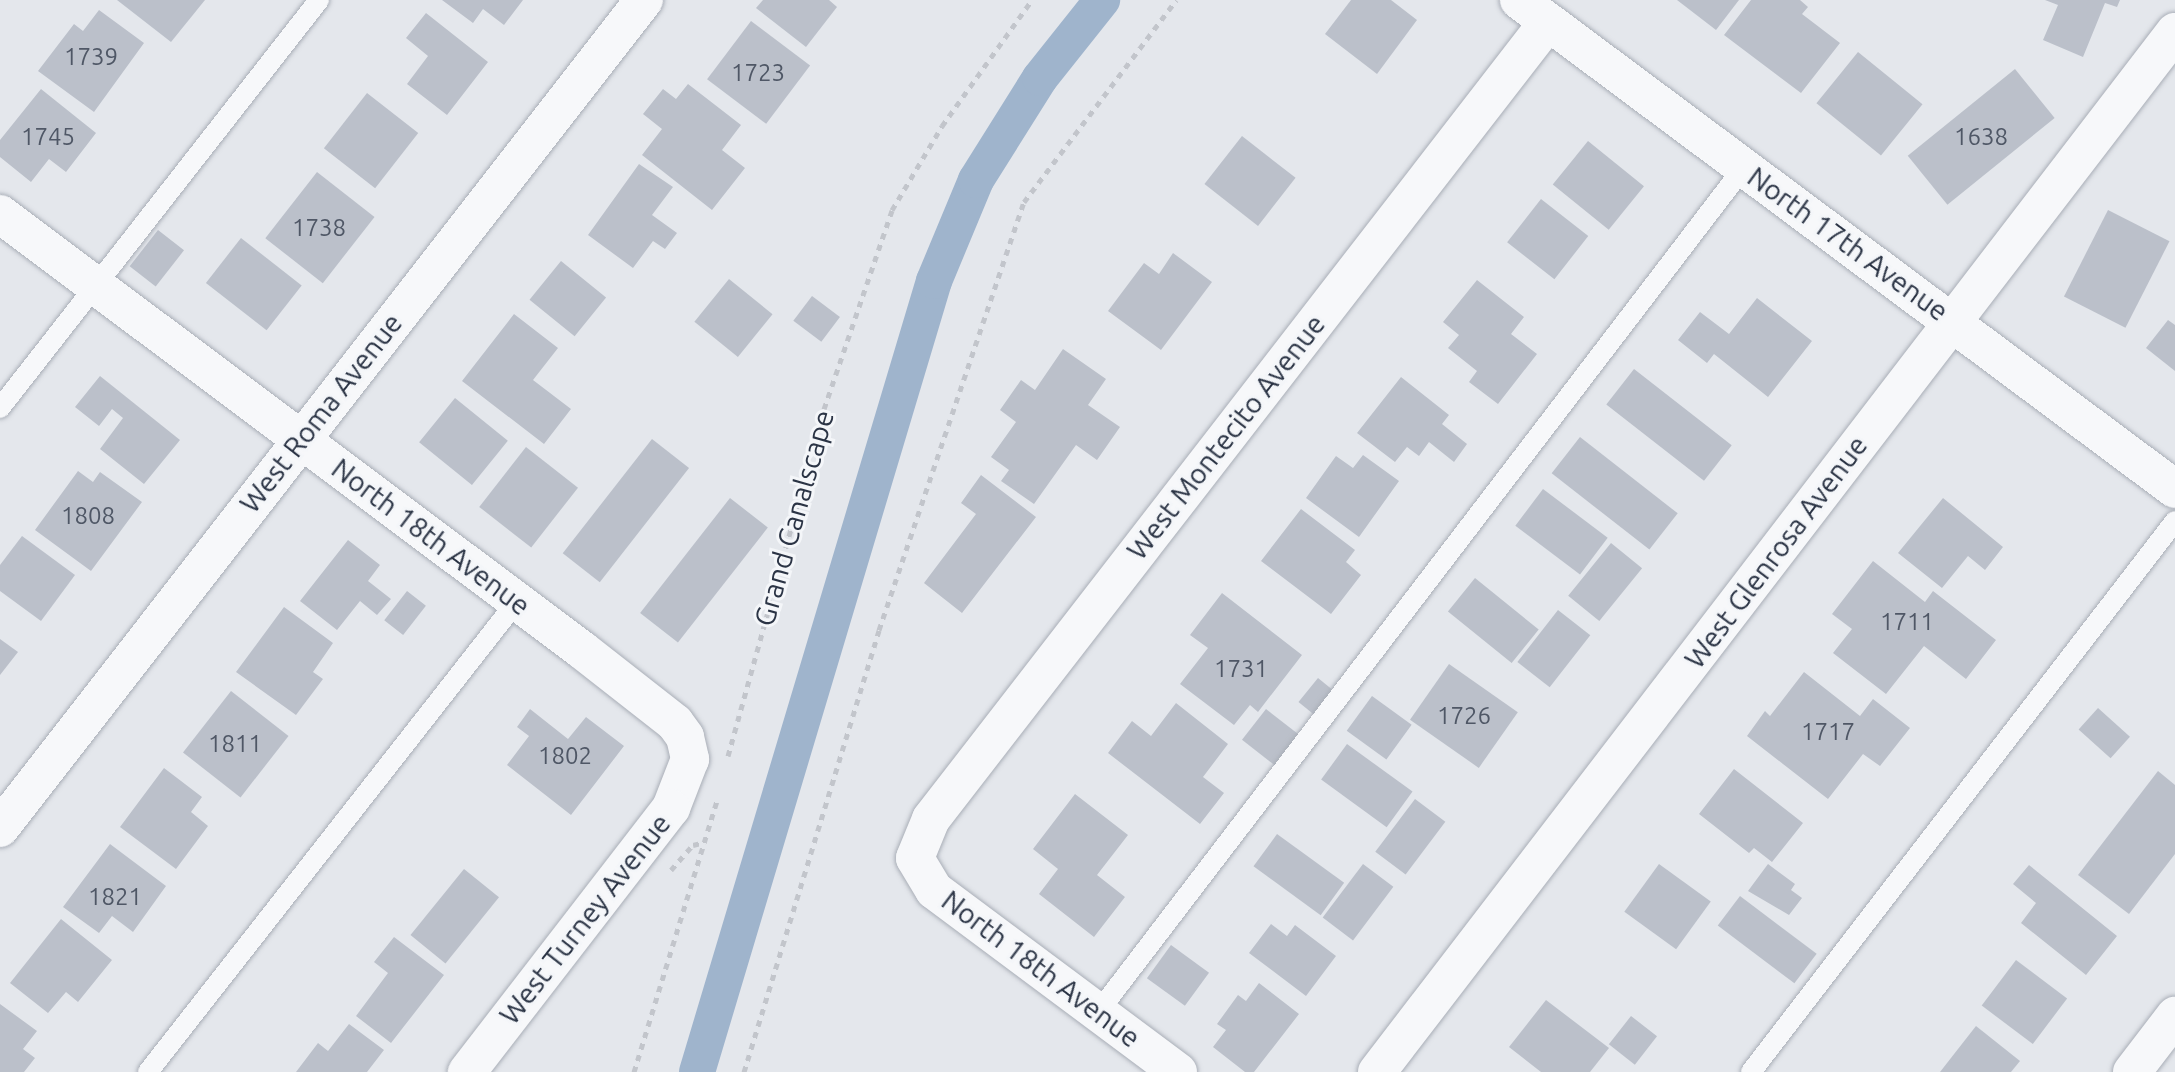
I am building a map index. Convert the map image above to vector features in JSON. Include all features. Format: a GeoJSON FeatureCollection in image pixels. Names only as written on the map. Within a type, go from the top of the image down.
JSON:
{"type":"FeatureCollection","features":[{"type":"Feature","properties":{"kind":"street","name":"West Roma Avenue"},"geometry":{"type":"LineString","coordinates":[[0,828],[644,0]]}},
{"type":"Feature","properties":{"kind":"street","name":"North 17th Avenue"},"geometry":{"type":"LineString","coordinates":[[1534,11],[2175,489]]}},
{"type":"Feature","properties":{"kind":"street","name":"West Montecito Avenue"},"geometry":{"type":"LineString","coordinates":[[915,858],[931,819],[1534,11]]}},
{"type":"Feature","properties":{"kind":"street","name":"West Glenrosa Avenue"},"geometry":{"type":"LineString","coordinates":[[1377,1072],[2175,32]]}},
{"type":"Feature","properties":{"kind":"street","name":"North 18th Avenue"},"geometry":{"type":"LineString","coordinates":[[0,214],[675,723],[707,764]]}},
{"type":"Feature","properties":{"kind":"street","name":"West Turney Avenue"},"geometry":{"type":"LineString","coordinates":[[467,1072],[707,764]]}},
{"type":"Feature","properties":{"kind":"street","name":"North 18th Avenue"},"geometry":{"type":"LineString","coordinates":[[915,858],[934,890],[1178,1072]]}},
{"type":"Feature","properties":{"kind":"street"},"geometry":{"type":"LineString","coordinates":[[2132,1072],[2175,1016]]}},
{"type":"Feature","properties":{"kind":"lane"},"geometry":{"type":"LineString","coordinates":[[0,408],[319,0]]}},
{"type":"Feature","properties":{"kind":"lane"},"geometry":{"type":"LineString","coordinates":[[1099,1011],[1744,167]]}},
{"type":"Feature","properties":{"kind":"lane"},"geometry":{"type":"LineString","coordinates":[[1751,1072],[2175,521]]}},
{"type":"Feature","properties":{"kind":"lane"},"geometry":{"type":"LineString","coordinates":[[148,1072],[517,601]]}},
{"type":"Feature","properties":{"kind":"path","name":"Grand Canalscape"},"geometry":{"type":"LineString","coordinates":[[707,764],[892,210],[942,126],[1032,0]]}},
{"type":"Feature","properties":{"kind":"path"},"geometry":{"type":"LineString","coordinates":[[744,1072],[879,630],[1024,202],[1176,0]]}},
{"type":"Feature","properties":{"kind":"path"},"geometry":{"type":"LineString","coordinates":[[634,1072],[721,784]]}},
{"type":"Feature","properties":{"kind":"building"},"geometry":{"type":"Polygon","coordinates":[[[117,0],[205,0],[171,42],[117,0]]]}},
{"type":"Feature","properties":{"kind":"building"},"geometry":{"type":"Polygon","coordinates":[[[442,0],[523,0],[504,25],[483,9],[473,23],[442,0]]]}},
{"type":"Feature","properties":{"kind":"building"},"geometry":{"type":"Polygon","coordinates":[[[763,0],[829,0],[837,7],[806,47],[756,8],[763,0]]]}},
{"type":"Feature","properties":{"kind":"building"},"geometry":{"type":"Polygon","coordinates":[[[1351,0],[1391,0],[1417,20],[1377,74],[1325,34],[1351,0]]]}},
{"type":"Feature","properties":{"kind":"building"},"geometry":{"type":"Polygon","coordinates":[[[1677,0],[1739,0],[1716,30],[1677,0]]]}},
{"type":"Feature","properties":{"kind":"building"},"geometry":{"type":"Polygon","coordinates":[[[1751,0],[1800,0],[1808,7],[1802,14],[1840,43],[1801,93],[1724,35],[1751,0]]]}},
{"type":"Feature","properties":{"kind":"building"},"geometry":{"type":"Polygon","coordinates":[[[2045,0],[2120,0],[2117,7],[2105,3],[2083,57],[2043,40],[2058,5],[2045,0]]]}},
{"type":"Feature","properties":{"kind":"building"},"geometry":{"type":"Polygon","coordinates":[[[99,10],[144,43],[94,112],[38,71],[74,24],[83,31],[99,10]]]}},
{"type":"Feature","properties":{"kind":"building"},"geometry":{"type":"Polygon","coordinates":[[[426,13],[488,62],[447,115],[407,84],[428,56],[406,38],[426,13]]]}},
{"type":"Feature","properties":{"kind":"building"},"geometry":{"type":"Polygon","coordinates":[[[751,21],[810,66],[766,124],[707,79],[751,21]]]}},
{"type":"Feature","properties":{"kind":"building"},"geometry":{"type":"Polygon","coordinates":[[[1858,52],[1923,104],[1881,156],[1816,103],[1858,52]]]}},
{"type":"Feature","properties":{"kind":"building"},"geometry":{"type":"Polygon","coordinates":[[[2015,69],[2055,118],[1947,205],[1908,156],[2015,69]]]}},
{"type":"Feature","properties":{"kind":"building"},"geometry":{"type":"Polygon","coordinates":[[[688,84],[741,125],[722,150],[745,168],[712,210],[642,155],[662,129],[643,114],[663,89],[676,99],[688,84]]]}},
{"type":"Feature","properties":{"kind":"building"},"geometry":{"type":"Polygon","coordinates":[[[41,89],[96,133],[66,172],[49,159],[31,182],[0,157],[0,140],[41,89]]]}},
{"type":"Feature","properties":{"kind":"building"},"geometry":{"type":"Polygon","coordinates":[[[367,93],[418,133],[375,188],[324,148],[367,93]]]}},
{"type":"Feature","properties":{"kind":"building"},"geometry":{"type":"Polygon","coordinates":[[[1242,136],[1296,178],[1258,226],[1204,184],[1242,136]]]}},
{"type":"Feature","properties":{"kind":"building"},"geometry":{"type":"Polygon","coordinates":[[[1588,141],[1644,186],[1609,230],[1553,185],[1588,141]]]}},
{"type":"Feature","properties":{"kind":"building"},"geometry":{"type":"Polygon","coordinates":[[[639,164],[673,187],[652,215],[677,233],[665,249],[653,241],[633,268],[588,235],[639,164]]]}},
{"type":"Feature","properties":{"kind":"building"},"geometry":{"type":"Polygon","coordinates":[[[317,172],[375,217],[323,283],[265,238],[317,172]]]}},
{"type":"Feature","properties":{"kind":"building"},"geometry":{"type":"Polygon","coordinates":[[[1541,199],[1588,236],[1554,279],[1507,242],[1541,199]]]}},
{"type":"Feature","properties":{"kind":"building"},"geometry":{"type":"Polygon","coordinates":[[[2108,210],[2169,241],[2125,328],[2064,296],[2108,210]]]}},
{"type":"Feature","properties":{"kind":"building"},"geometry":{"type":"Polygon","coordinates":[[[158,230],[184,250],[156,287],[130,266],[158,230]]]}},
{"type":"Feature","properties":{"kind":"building"},"geometry":{"type":"Polygon","coordinates":[[[241,238],[302,285],[267,330],[206,283],[241,238]]]}},
{"type":"Feature","properties":{"kind":"building"},"geometry":{"type":"Polygon","coordinates":[[[1173,253],[1212,282],[1161,350],[1108,311],[1144,263],[1159,274],[1173,253]]]}},
{"type":"Feature","properties":{"kind":"building"},"geometry":{"type":"Polygon","coordinates":[[[561,261],[606,298],[575,336],[530,300],[561,261]]]}},
{"type":"Feature","properties":{"kind":"building"},"geometry":{"type":"Polygon","coordinates":[[[729,279],[773,314],[738,357],[694,322],[729,279]]]}},
{"type":"Feature","properties":{"kind":"building"},"geometry":{"type":"Polygon","coordinates":[[[1477,280],[1524,317],[1511,334],[1537,354],[1498,404],[1469,382],[1477,371],[1448,348],[1459,335],[1443,322],[1477,280]]]}},
{"type":"Feature","properties":{"kind":"building"},"geometry":{"type":"Polygon","coordinates":[[[812,296],[840,317],[821,342],[793,321],[812,296]]]}},
{"type":"Feature","properties":{"kind":"building"},"geometry":{"type":"Polygon","coordinates":[[[1757,298],[1812,341],[1768,397],[1714,354],[1707,363],[1678,340],[1700,312],[1729,334],[1757,298]]]}},
{"type":"Feature","properties":{"kind":"building"},"geometry":{"type":"Polygon","coordinates":[[[514,314],[558,348],[533,380],[571,409],[544,444],[462,381],[514,314]]]}},
{"type":"Feature","properties":{"kind":"building"},"geometry":{"type":"Polygon","coordinates":[[[2168,320],[2175,325],[2175,371],[2146,348],[2168,320]]]}},
{"type":"Feature","properties":{"kind":"building"},"geometry":{"type":"Polygon","coordinates":[[[1063,349],[1106,379],[1088,405],[1120,427],[1097,460],[1076,445],[1034,504],[1001,481],[1009,470],[991,457],[1016,422],[1000,410],[1021,380],[1035,390],[1063,349]]]}},
{"type":"Feature","properties":{"kind":"building"},"geometry":{"type":"Polygon","coordinates":[[[1634,369],[1732,445],[1704,481],[1606,404],[1634,369]]]}},
{"type":"Feature","properties":{"kind":"building"},"geometry":{"type":"Polygon","coordinates":[[[100,376],[180,440],[144,484],[100,449],[123,418],[112,409],[99,426],[75,407],[100,376]]]}},
{"type":"Feature","properties":{"kind":"building"},"geometry":{"type":"Polygon","coordinates":[[[1401,377],[1449,415],[1442,424],[1467,444],[1454,462],[1429,442],[1419,456],[1407,447],[1395,462],[1357,433],[1401,377]]]}},
{"type":"Feature","properties":{"kind":"building"},"geometry":{"type":"Polygon","coordinates":[[[455,398],[508,441],[472,485],[419,442],[455,398]]]}},
{"type":"Feature","properties":{"kind":"building"},"geometry":{"type":"Polygon","coordinates":[[[1580,437],[1678,513],[1649,550],[1552,473],[1580,437]]]}},
{"type":"Feature","properties":{"kind":"building"},"geometry":{"type":"Polygon","coordinates":[[[652,439],[689,468],[600,582],[563,553],[652,439]]]}},
{"type":"Feature","properties":{"kind":"building"},"geometry":{"type":"Polygon","coordinates":[[[526,447],[578,488],[531,548],[479,507],[526,447]]]}},
{"type":"Feature","properties":{"kind":"building"},"geometry":{"type":"Polygon","coordinates":[[[1363,455],[1399,481],[1359,537],[1306,498],[1336,456],[1353,468],[1363,455]]]}},
{"type":"Feature","properties":{"kind":"building"},"geometry":{"type":"Polygon","coordinates":[[[78,471],[93,482],[100,472],[142,502],[91,571],[35,530],[78,471]]]}},
{"type":"Feature","properties":{"kind":"building"},"geometry":{"type":"Polygon","coordinates":[[[981,475],[1036,517],[962,613],[924,583],[976,514],[961,503],[981,475]]]}},
{"type":"Feature","properties":{"kind":"building"},"geometry":{"type":"Polygon","coordinates":[[[1543,489],[1608,538],[1580,574],[1515,526],[1543,489]]]}},
{"type":"Feature","properties":{"kind":"building"},"geometry":{"type":"Polygon","coordinates":[[[730,498],[768,528],[678,643],[640,613],[730,498]]]}},
{"type":"Feature","properties":{"kind":"building"},"geometry":{"type":"Polygon","coordinates":[[[1943,498],[2003,547],[1985,570],[1968,556],[1942,588],[1898,553],[1943,498]]]}},
{"type":"Feature","properties":{"kind":"building"},"geometry":{"type":"Polygon","coordinates":[[[1301,509],[1355,550],[1346,562],[1361,575],[1331,614],[1261,561],[1301,509]]]}},
{"type":"Feature","properties":{"kind":"building"},"geometry":{"type":"Polygon","coordinates":[[[22,536],[75,575],[41,621],[0,591],[0,565],[22,536]]]}},
{"type":"Feature","properties":{"kind":"building"},"geometry":{"type":"Polygon","coordinates":[[[348,540],[380,565],[368,581],[391,599],[377,615],[360,601],[337,630],[300,601],[348,540]]]}},
{"type":"Feature","properties":{"kind":"building"},"geometry":{"type":"Polygon","coordinates":[[[1611,543],[1642,568],[1599,621],[1568,596],[1611,543]]]}},
{"type":"Feature","properties":{"kind":"building"},"geometry":{"type":"Polygon","coordinates":[[[1873,561],[1925,602],[1933,591],[1996,640],[1966,679],[1924,646],[1886,694],[1833,653],[1852,629],[1832,614],[1873,561]]]}},
{"type":"Feature","properties":{"kind":"building"},"geometry":{"type":"Polygon","coordinates":[[[1475,578],[1539,630],[1512,663],[1448,611],[1475,578]]]}},
{"type":"Feature","properties":{"kind":"building"},"geometry":{"type":"Polygon","coordinates":[[[407,591],[426,606],[403,635],[384,620],[407,591]]]}},
{"type":"Feature","properties":{"kind":"building"},"geometry":{"type":"Polygon","coordinates":[[[1222,593],[1302,655],[1258,712],[1250,705],[1234,725],[1180,684],[1208,648],[1190,635],[1222,593]]]}},
{"type":"Feature","properties":{"kind":"building"},"geometry":{"type":"Polygon","coordinates":[[[284,607],[333,643],[313,672],[323,679],[296,715],[236,672],[284,607]]]}},
{"type":"Feature","properties":{"kind":"building"},"geometry":{"type":"Polygon","coordinates":[[[1558,610],[1590,635],[1550,687],[1517,662],[1558,610]]]}},
{"type":"Feature","properties":{"kind":"building"},"geometry":{"type":"Polygon","coordinates":[[[0,639],[18,652],[0,675],[0,639]]]}},
{"type":"Feature","properties":{"kind":"building"},"geometry":{"type":"Polygon","coordinates":[[[1449,664],[1518,712],[1479,768],[1410,720],[1449,664]]]}},
{"type":"Feature","properties":{"kind":"building"},"geometry":{"type":"Polygon","coordinates":[[[1804,672],[1860,716],[1873,699],[1910,728],[1880,766],[1863,754],[1828,799],[1747,736],[1765,711],[1770,716],[1804,672]]]}},
{"type":"Feature","properties":{"kind":"building"},"geometry":{"type":"Polygon","coordinates":[[[1318,678],[1333,690],[1313,714],[1298,702],[1318,678]]]}},
{"type":"Feature","properties":{"kind":"building"},"geometry":{"type":"Polygon","coordinates":[[[231,691],[289,736],[241,797],[183,752],[231,691]]]}},
{"type":"Feature","properties":{"kind":"building"},"geometry":{"type":"Polygon","coordinates":[[[1372,696],[1412,725],[1386,760],[1347,731],[1372,696]]]}},
{"type":"Feature","properties":{"kind":"building"},"geometry":{"type":"Polygon","coordinates":[[[1176,703],[1228,744],[1203,777],[1224,793],[1200,824],[1108,753],[1132,721],[1151,736],[1176,703]]]}},
{"type":"Feature","properties":{"kind":"building"},"geometry":{"type":"Polygon","coordinates":[[[2098,708],[2130,737],[2111,758],[2079,730],[2098,708]]]}},
{"type":"Feature","properties":{"kind":"building"},"geometry":{"type":"Polygon","coordinates":[[[530,709],[568,739],[586,717],[624,746],[571,815],[507,765],[529,736],[517,727],[530,709]]]}},
{"type":"Feature","properties":{"kind":"building"},"geometry":{"type":"Polygon","coordinates":[[[1266,709],[1299,735],[1275,766],[1242,740],[1266,709]]]}},
{"type":"Feature","properties":{"kind":"building"},"geometry":{"type":"Polygon","coordinates":[[[1347,744],[1413,792],[1387,827],[1321,780],[1347,744]]]}},
{"type":"Feature","properties":{"kind":"building"},"geometry":{"type":"Polygon","coordinates":[[[164,768],[202,797],[191,812],[208,826],[176,869],[120,827],[164,768]]]}},
{"type":"Feature","properties":{"kind":"building"},"geometry":{"type":"Polygon","coordinates":[[[1734,769],[1803,823],[1772,862],[1754,848],[1749,853],[1699,814],[1734,769]]]}},
{"type":"Feature","properties":{"kind":"building"},"geometry":{"type":"Polygon","coordinates":[[[2158,771],[2175,785],[2175,854],[2129,914],[2078,875],[2158,771]]]}},
{"type":"Feature","properties":{"kind":"building"},"geometry":{"type":"Polygon","coordinates":[[[1075,794],[1128,835],[1097,875],[1125,897],[1094,937],[1039,894],[1058,869],[1033,849],[1075,794]]]}},
{"type":"Feature","properties":{"kind":"building"},"geometry":{"type":"Polygon","coordinates":[[[1415,799],[1445,822],[1406,875],[1375,852],[1415,799]]]}},
{"type":"Feature","properties":{"kind":"building"},"geometry":{"type":"Polygon","coordinates":[[[1277,834],[1344,883],[1321,915],[1253,866],[1277,834]]]}},
{"type":"Feature","properties":{"kind":"building"},"geometry":{"type":"Polygon","coordinates":[[[110,844],[166,886],[133,932],[112,916],[99,933],[63,907],[110,844]]]}},
{"type":"Feature","properties":{"kind":"building"},"geometry":{"type":"Polygon","coordinates":[[[1363,864],[1393,887],[1353,940],[1323,918],[1363,864]]]}},
{"type":"Feature","properties":{"kind":"building"},"geometry":{"type":"Polygon","coordinates":[[[1659,864],[1711,902],[1676,949],[1624,912],[1659,864]]]}},
{"type":"Feature","properties":{"kind":"building"},"geometry":{"type":"Polygon","coordinates":[[[1768,864],[1795,884],[1791,890],[1802,898],[1789,915],[1748,891],[1768,864]]]}},
{"type":"Feature","properties":{"kind":"building"},"geometry":{"type":"Polygon","coordinates":[[[2029,865],[2117,936],[2086,975],[2021,923],[2036,903],[2013,884],[2029,865]]]}},
{"type":"Feature","properties":{"kind":"building"},"geometry":{"type":"Polygon","coordinates":[[[464,869],[499,897],[445,963],[411,935],[464,869]]]}},
{"type":"Feature","properties":{"kind":"building"},"geometry":{"type":"Polygon","coordinates":[[[1740,896],[1817,954],[1794,983],[1718,926],[1740,896]]]}},
{"type":"Feature","properties":{"kind":"building"},"geometry":{"type":"Polygon","coordinates":[[[61,919],[112,960],[78,1002],[66,992],[48,1013],[10,983],[61,919]]]}},
{"type":"Feature","properties":{"kind":"building"},"geometry":{"type":"Polygon","coordinates":[[[1271,924],[1287,936],[1295,925],[1336,956],[1306,996],[1249,953],[1271,924]]]}},
{"type":"Feature","properties":{"kind":"building"},"geometry":{"type":"Polygon","coordinates":[[[394,937],[444,975],[391,1043],[356,1016],[388,973],[374,962],[394,937]]]}},
{"type":"Feature","properties":{"kind":"building"},"geometry":{"type":"Polygon","coordinates":[[[1171,945],[1209,973],[1185,1006],[1147,978],[1171,945]]]}},
{"type":"Feature","properties":{"kind":"building"},"geometry":{"type":"Polygon","coordinates":[[[2016,960],[2067,999],[2033,1044],[1982,1006],[2016,960]]]}},
{"type":"Feature","properties":{"kind":"building"},"geometry":{"type":"Polygon","coordinates":[[[1259,983],[1299,1014],[1254,1072],[1245,1072],[1213,1047],[1226,1030],[1217,1024],[1238,995],[1246,1001],[1259,983]]]}},
{"type":"Feature","properties":{"kind":"building"},"geometry":{"type":"Polygon","coordinates":[[[1546,1000],[1609,1048],[1590,1072],[1541,1072],[1509,1047],[1546,1000]]]}},
{"type":"Feature","properties":{"kind":"building"},"geometry":{"type":"Polygon","coordinates":[[[0,1004],[37,1031],[23,1049],[35,1058],[24,1072],[0,1072],[0,1004]]]}},
{"type":"Feature","properties":{"kind":"building"},"geometry":{"type":"Polygon","coordinates":[[[1631,1016],[1657,1036],[1635,1065],[1609,1044],[1631,1016]]]}},
{"type":"Feature","properties":{"kind":"building"},"geometry":{"type":"Polygon","coordinates":[[[349,1024],[384,1050],[367,1072],[296,1072],[318,1043],[328,1051],[349,1024]]]}},
{"type":"Feature","properties":{"kind":"building"},"geometry":{"type":"Polygon","coordinates":[[[1976,1026],[2020,1061],[2011,1072],[1940,1072],[1976,1026]]]}},
{"type":"Feature","properties":{"kind":"waterway"},"geometry":{"type":"LineString","coordinates":[[697,1072],[934,281],[976,180],[1040,78],[1102,0]]}}]}
